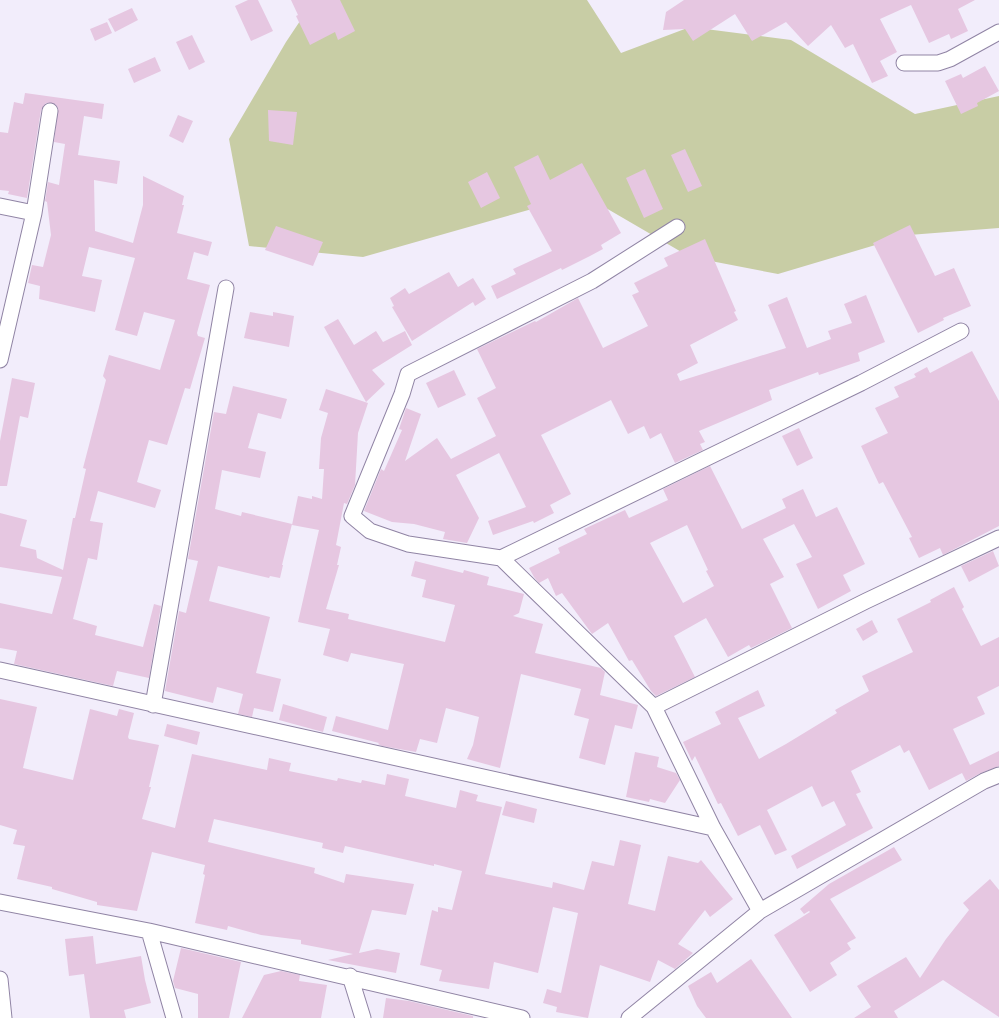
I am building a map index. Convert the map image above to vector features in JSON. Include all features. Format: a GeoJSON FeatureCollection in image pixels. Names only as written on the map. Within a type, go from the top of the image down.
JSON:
{"type":"FeatureCollection","features":[{"type":"Feature","properties":{"kind":"street"},"geometry":{"type":"LineString","coordinates":[[904,63],[938,63],[999,32]]}},
{"type":"Feature","properties":{"kind":"street"},"geometry":{"type":"LineString","coordinates":[[1,351],[34,214],[50,111]]}},
{"type":"Feature","properties":{"kind":"street"},"geometry":{"type":"LineString","coordinates":[[0,206],[34,214]]}},
{"type":"Feature","properties":{"kind":"street"},"geometry":{"type":"LineString","coordinates":[[677,227],[592,281],[408,374],[402,394],[352,516],[370,531],[408,544],[502,558],[861,384],[961,331]]}},
{"type":"Feature","properties":{"kind":"street"},"geometry":{"type":"LineString","coordinates":[[154,705],[226,288]]}},
{"type":"Feature","properties":{"kind":"street"},"geometry":{"type":"LineString","coordinates":[[654,707],[866,601],[999,538]]}},
{"type":"Feature","properties":{"kind":"street"},"geometry":{"type":"LineString","coordinates":[[502,558],[654,707],[713,828],[760,911]]}},
{"type":"Feature","properties":{"kind":"street"},"geometry":{"type":"LineString","coordinates":[[0,670],[713,828]]}},
{"type":"Feature","properties":{"kind":"street"},"geometry":{"type":"LineString","coordinates":[[629,1018],[760,911],[984,781],[999,775]]}},
{"type":"Feature","properties":{"kind":"street"},"geometry":{"type":"LineString","coordinates":[[0,902],[149,931],[350,976],[522,1018]]}},
{"type":"Feature","properties":{"kind":"street"},"geometry":{"type":"LineString","coordinates":[[149,931],[174,1018]]}},
{"type":"Feature","properties":{"kind":"street"},"geometry":{"type":"LineString","coordinates":[[350,976],[363,1018]]}},
{"type":"Feature","properties":{"kind":"street"},"geometry":{"type":"LineString","coordinates":[[0,979],[4,1018]]}},
{"type":"Feature","properties":{"kind":"green space"},"geometry":{"type":"Polygon","coordinates":[[[314,0],[587,0],[621,53],[690,27],[791,40],[915,114],[999,96],[999,228],[909,235],[778,274],[690,257],[563,183],[532,209],[363,257],[249,246],[229,139],[286,42],[314,0]]]}},
{"type":"Feature","properties":{"kind":"building"},"geometry":{"type":"Polygon","coordinates":[[[248,0],[258,0],[273,31],[251,41],[235,6],[248,0]]]}},
{"type":"Feature","properties":{"kind":"building"},"geometry":{"type":"Polygon","coordinates":[[[291,0],[340,0],[355,31],[338,40],[335,32],[310,45],[296,16],[298,15],[291,0]]]}},
{"type":"Feature","properties":{"kind":"building"},"geometry":{"type":"Polygon","coordinates":[[[684,0],[975,0],[958,9],[968,31],[951,39],[949,34],[929,43],[911,5],[880,19],[897,52],[880,61],[888,76],[872,83],[853,44],[845,48],[831,25],[808,46],[786,22],[752,41],[735,14],[693,41],[685,29],[663,30],[666,12],[684,0]]]}},
{"type":"Feature","properties":{"kind":"building"},"geometry":{"type":"Polygon","coordinates":[[[132,8],[138,20],[115,32],[108,19],[132,8]]]}},
{"type":"Feature","properties":{"kind":"building"},"geometry":{"type":"Polygon","coordinates":[[[107,22],[112,33],[95,41],[90,29],[107,22]]]}},
{"type":"Feature","properties":{"kind":"building"},"geometry":{"type":"Polygon","coordinates":[[[192,35],[205,62],[189,70],[176,42],[192,35]]]}},
{"type":"Feature","properties":{"kind":"building"},"geometry":{"type":"Polygon","coordinates":[[[155,57],[161,71],[134,83],[128,69],[155,57]]]}},
{"type":"Feature","properties":{"kind":"building"},"geometry":{"type":"Polygon","coordinates":[[[985,66],[999,91],[977,103],[978,106],[961,114],[945,81],[961,74],[963,78],[985,66]]]}},
{"type":"Feature","properties":{"kind":"building"},"geometry":{"type":"Polygon","coordinates":[[[25,93],[104,104],[102,119],[84,116],[78,155],[120,161],[117,184],[94,180],[95,231],[133,243],[143,205],[143,176],[184,196],[182,205],[184,205],[177,233],[212,242],[208,256],[194,252],[187,279],[210,285],[197,333],[198,336],[205,338],[190,389],[185,388],[167,445],[149,440],[137,482],[161,490],[155,508],[98,491],[90,521],[103,523],[97,560],[88,558],[73,619],[97,626],[95,635],[143,647],[154,604],[161,606],[149,678],[117,671],[113,686],[14,664],[17,651],[0,648],[0,603],[52,614],[62,577],[0,567],[0,513],[27,520],[20,546],[36,550],[37,558],[63,570],[73,518],[75,518],[86,469],[83,468],[106,380],[103,376],[109,355],[160,370],[175,320],[144,312],[137,336],[115,330],[135,258],[89,247],[82,276],[102,280],[95,312],[39,299],[40,286],[28,283],[32,265],[43,267],[51,235],[47,202],[45,201],[48,182],[59,185],[65,144],[54,142],[58,108],[55,104],[46,103],[41,110],[27,198],[8,194],[9,191],[0,190],[0,132],[8,133],[14,102],[23,104],[25,93]]]}},
{"type":"Feature","properties":{"kind":"building"},"geometry":{"type":"Polygon","coordinates":[[[268,110],[297,112],[293,145],[269,141],[268,110]]]}},
{"type":"Feature","properties":{"kind":"building"},"geometry":{"type":"Polygon","coordinates":[[[178,115],[193,121],[183,143],[169,136],[178,115]]]}},
{"type":"Feature","properties":{"kind":"building"},"geometry":{"type":"Polygon","coordinates":[[[685,149],[702,186],[688,192],[671,155],[685,149]]]}},
{"type":"Feature","properties":{"kind":"building"},"geometry":{"type":"Polygon","coordinates":[[[538,155],[550,180],[582,163],[621,233],[601,245],[603,249],[590,256],[562,270],[561,268],[497,299],[491,286],[516,274],[513,269],[552,251],[527,206],[531,204],[514,167],[538,155]]]}},
{"type":"Feature","properties":{"kind":"building"},"geometry":{"type":"Polygon","coordinates":[[[645,169],[663,209],[644,218],[626,178],[645,169]]]}},
{"type":"Feature","properties":{"kind":"building"},"geometry":{"type":"Polygon","coordinates":[[[487,172],[500,198],[481,208],[468,182],[487,172]]]}},
{"type":"Feature","properties":{"kind":"building"},"geometry":{"type":"Polygon","coordinates":[[[910,225],[935,276],[954,268],[971,306],[943,318],[944,320],[918,333],[873,243],[910,225]]]}},
{"type":"Feature","properties":{"kind":"building"},"geometry":{"type":"Polygon","coordinates":[[[276,226],[323,242],[313,266],[265,250],[276,226]]]}},
{"type":"Feature","properties":{"kind":"building"},"geometry":{"type":"Polygon","coordinates":[[[705,239],[736,311],[734,312],[738,320],[690,345],[698,363],[677,374],[680,381],[786,348],[768,305],[787,297],[807,348],[831,339],[828,331],[852,323],[844,304],[866,295],[885,342],[858,353],[860,361],[819,375],[818,372],[769,390],[772,400],[699,431],[705,442],[700,444],[703,450],[675,463],[661,433],[650,439],[644,426],[628,434],[611,400],[541,435],[571,494],[550,505],[554,513],[534,523],[533,521],[493,535],[488,521],[526,507],[499,453],[456,475],[479,518],[467,543],[443,539],[445,532],[414,524],[392,522],[364,511],[381,469],[384,471],[402,430],[399,429],[406,408],[421,414],[405,461],[437,438],[451,459],[496,436],[477,398],[496,388],[477,349],[535,321],[536,322],[578,298],[603,348],[648,326],[632,295],[639,292],[634,283],[668,266],[664,258],[705,239]]]}},
{"type":"Feature","properties":{"kind":"building"},"geometry":{"type":"Polygon","coordinates":[[[449,272],[458,287],[473,278],[486,299],[475,306],[473,302],[412,341],[392,307],[394,306],[390,298],[405,288],[409,294],[449,272]]]}},
{"type":"Feature","properties":{"kind":"building"},"geometry":{"type":"Polygon","coordinates":[[[250,312],[273,316],[273,312],[294,316],[289,347],[244,338],[250,312]]]}},
{"type":"Feature","properties":{"kind":"building"},"geometry":{"type":"Polygon","coordinates":[[[338,319],[354,345],[376,331],[383,342],[405,331],[412,345],[372,370],[385,384],[366,402],[324,327],[338,319]]]}},
{"type":"Feature","properties":{"kind":"building"},"geometry":{"type":"Polygon","coordinates":[[[972,351],[999,401],[999,526],[943,555],[940,548],[919,558],[909,538],[912,537],[883,482],[879,484],[861,446],[888,433],[875,408],[899,397],[894,387],[916,377],[914,374],[927,367],[930,373],[972,351]]]}},
{"type":"Feature","properties":{"kind":"building"},"geometry":{"type":"Polygon","coordinates":[[[454,370],[466,395],[438,408],[426,383],[454,370]]]}},
{"type":"Feature","properties":{"kind":"building"},"geometry":{"type":"Polygon","coordinates":[[[12,378],[35,383],[28,418],[20,416],[7,486],[0,486],[0,441],[12,378]]]}},
{"type":"Feature","properties":{"kind":"building"},"geometry":{"type":"Polygon","coordinates":[[[233,386],[287,399],[281,419],[258,413],[248,448],[266,452],[260,478],[222,470],[215,509],[241,516],[242,512],[292,524],[280,578],[270,576],[269,578],[218,566],[209,601],[270,617],[256,673],[281,679],[273,712],[254,708],[252,717],[238,714],[243,694],[217,687],[213,703],[165,691],[179,611],[186,613],[198,561],[188,559],[214,412],[226,414],[233,386]]]}},
{"type":"Feature","properties":{"kind":"building"},"geometry":{"type":"Polygon","coordinates":[[[326,389],[368,403],[358,433],[355,485],[347,504],[344,503],[336,545],[341,547],[337,565],[339,565],[326,609],[349,614],[348,619],[445,642],[455,605],[422,597],[426,580],[411,576],[415,561],[463,573],[464,570],[489,577],[487,585],[524,594],[519,613],[513,616],[543,624],[535,653],[601,668],[605,672],[600,695],[638,705],[632,729],[615,725],[605,765],[579,758],[589,719],[574,715],[581,689],[521,674],[500,768],[467,759],[473,745],[479,717],[446,708],[437,743],[420,739],[416,752],[382,746],[378,744],[379,743],[332,731],[336,716],[388,730],[404,664],[351,653],[348,662],[323,655],[330,629],[298,622],[319,530],[292,525],[298,496],[312,499],[312,496],[322,499],[324,469],[319,469],[321,438],[328,413],[319,410],[326,389]]]}},
{"type":"Feature","properties":{"kind":"building"},"geometry":{"type":"Polygon","coordinates":[[[799,428],[813,458],[797,466],[782,436],[799,428]]]}},
{"type":"Feature","properties":{"kind":"building"},"geometry":{"type":"Polygon","coordinates":[[[710,466],[742,529],[786,508],[782,499],[803,489],[816,517],[837,507],[865,564],[843,575],[851,591],[818,609],[796,564],[812,557],[794,524],[763,539],[784,577],[770,584],[792,628],[751,648],[749,645],[728,657],[706,618],[674,636],[695,677],[656,696],[651,691],[632,660],[629,661],[608,623],[592,634],[562,593],[556,596],[548,578],[539,583],[529,568],[560,553],[558,548],[587,534],[584,529],[625,510],[629,518],[668,500],[663,489],[710,466]],[[687,525],[650,543],[683,603],[714,586],[706,571],[708,570],[687,525]]]}},
{"type":"Feature","properties":{"kind":"building"},"geometry":{"type":"Polygon","coordinates":[[[993,551],[999,566],[969,582],[961,566],[993,551]]]}},
{"type":"Feature","properties":{"kind":"building"},"geometry":{"type":"Polygon","coordinates":[[[954,587],[964,607],[962,609],[981,646],[999,637],[999,686],[977,697],[985,714],[953,729],[970,765],[999,751],[999,766],[966,781],[962,773],[929,790],[909,750],[904,753],[900,745],[851,771],[861,792],[856,794],[873,828],[797,869],[791,856],[846,825],[834,801],[822,807],[812,786],[767,810],[787,850],[775,855],[760,825],[738,836],[721,803],[718,804],[695,756],[692,761],[683,742],[721,724],[715,712],[758,690],[765,706],[738,718],[759,759],[786,744],[837,713],[835,710],[869,691],[862,676],[913,652],[897,619],[931,602],[930,600],[954,587]]]}},
{"type":"Feature","properties":{"kind":"building"},"geometry":{"type":"Polygon","coordinates":[[[872,620],[878,632],[863,641],[856,629],[872,620]]]}},
{"type":"Feature","properties":{"kind":"building"},"geometry":{"type":"Polygon","coordinates":[[[0,699],[37,707],[23,768],[73,780],[90,709],[117,716],[119,709],[134,713],[128,737],[129,739],[159,745],[149,787],[151,787],[142,819],[175,828],[192,754],[267,770],[269,758],[291,763],[289,771],[337,781],[338,778],[361,783],[362,780],[385,785],[387,774],[409,779],[405,796],[456,808],[460,790],[478,795],[476,801],[502,807],[485,874],[552,888],[553,882],[584,890],[592,861],[614,866],[620,840],[641,845],[628,904],[655,911],[668,856],[698,863],[701,860],[733,899],[710,917],[705,910],[678,944],[693,953],[675,969],[658,960],[650,982],[600,965],[588,1018],[556,1012],[557,1007],[543,1003],[547,989],[561,993],[578,913],[553,907],[538,973],[494,962],[489,989],[439,981],[442,970],[420,965],[432,910],[438,912],[438,907],[452,910],[462,871],[434,864],[434,866],[345,846],[343,853],[322,848],[323,843],[214,819],[208,842],[315,868],[314,873],[344,883],[346,874],[414,884],[406,915],[372,910],[359,953],[377,949],[400,953],[396,973],[328,960],[353,954],[301,944],[301,940],[261,935],[228,926],[227,930],[195,923],[205,875],[203,874],[205,865],[152,852],[137,911],[97,905],[97,902],[52,889],[52,887],[17,879],[25,846],[13,844],[17,830],[0,825],[0,699]]]}},
{"type":"Feature","properties":{"kind":"building"},"geometry":{"type":"Polygon","coordinates":[[[283,704],[327,717],[323,732],[279,720],[283,704]]]}},
{"type":"Feature","properties":{"kind":"building"},"geometry":{"type":"Polygon","coordinates":[[[167,724],[200,732],[197,745],[164,736],[167,724]]]}},
{"type":"Feature","properties":{"kind":"building"},"geometry":{"type":"Polygon","coordinates":[[[635,752],[659,757],[657,767],[676,773],[680,780],[665,803],[650,799],[649,802],[626,797],[635,752]]]}},
{"type":"Feature","properties":{"kind":"building"},"geometry":{"type":"Polygon","coordinates":[[[506,801],[537,809],[534,823],[502,815],[506,801]]]}},
{"type":"Feature","properties":{"kind":"building"},"geometry":{"type":"Polygon","coordinates":[[[894,847],[902,860],[830,899],[856,938],[847,943],[851,949],[830,963],[837,975],[810,992],[774,935],[810,912],[809,911],[804,914],[800,909],[829,884],[894,847]]]}},
{"type":"Feature","properties":{"kind":"building"},"geometry":{"type":"Polygon","coordinates":[[[990,879],[999,890],[999,1017],[943,980],[894,1011],[898,1018],[854,1018],[871,1007],[857,986],[906,957],[920,978],[946,939],[969,910],[963,903],[990,879]]]}},
{"type":"Feature","properties":{"kind":"building"},"geometry":{"type":"Polygon","coordinates":[[[93,936],[96,964],[141,956],[151,1003],[124,1010],[126,1018],[90,1018],[84,974],[69,976],[65,939],[93,936]]]}},
{"type":"Feature","properties":{"kind":"building"},"geometry":{"type":"Polygon","coordinates":[[[181,948],[241,962],[229,1018],[198,1018],[198,994],[175,988],[173,981],[181,948]]]}},
{"type":"Feature","properties":{"kind":"building"},"geometry":{"type":"Polygon","coordinates":[[[751,959],[792,1018],[706,1018],[697,1006],[688,986],[711,972],[717,983],[751,959]]]}},
{"type":"Feature","properties":{"kind":"building"},"geometry":{"type":"Polygon","coordinates":[[[281,971],[300,975],[299,981],[327,985],[321,1018],[242,1018],[264,975],[281,971]]]}},
{"type":"Feature","properties":{"kind":"building"},"geometry":{"type":"Polygon","coordinates":[[[386,998],[409,1001],[473,1016],[473,1018],[383,1018],[386,998]]]}}]}
